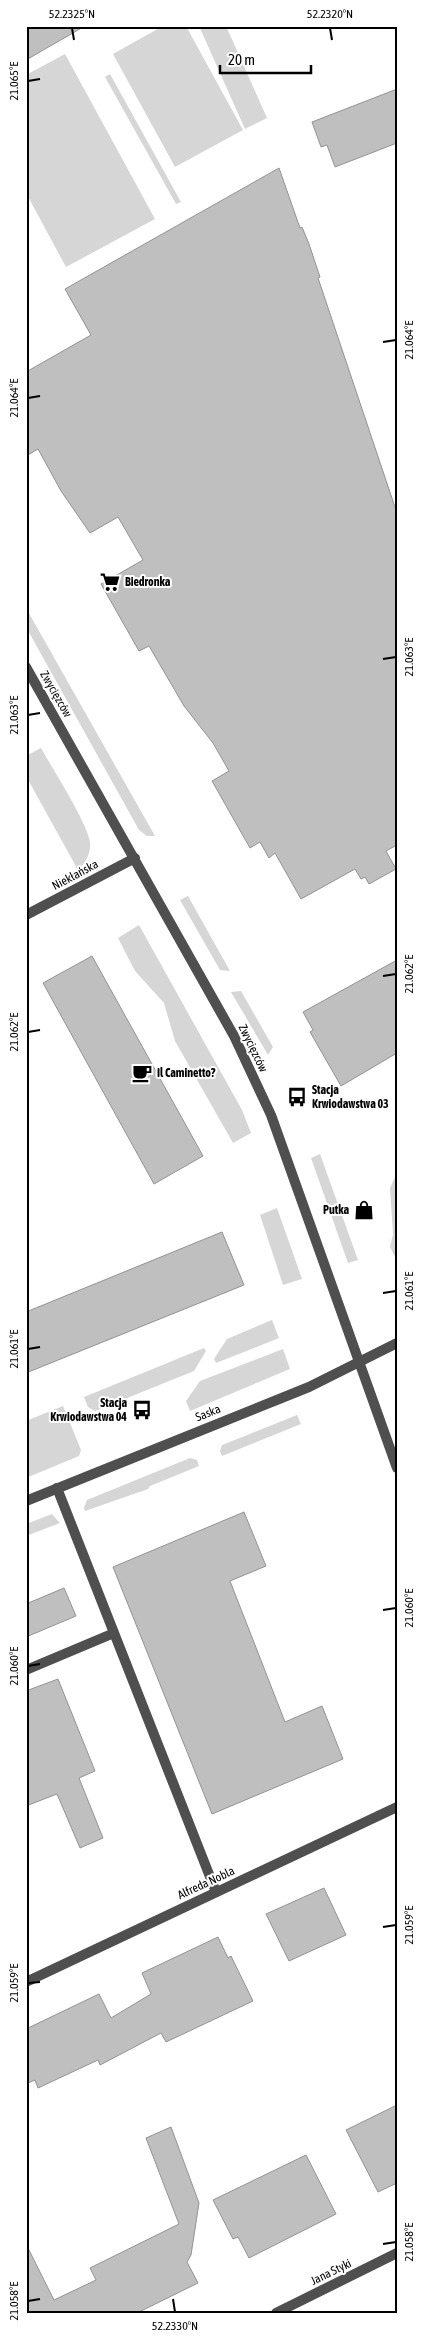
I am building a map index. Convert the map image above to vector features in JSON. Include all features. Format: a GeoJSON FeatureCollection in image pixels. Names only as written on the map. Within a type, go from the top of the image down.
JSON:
{"type":"FeatureCollection","features":[{"type":"Feature","properties":{"kind":"street","name":"Zwycięzców"},"geometry":{"type":"LineString","coordinates":[[26,667],[234,1036],[271,1115],[397,1468]]}},
{"type":"Feature","properties":{"kind":"street","name":"Niekłańska"},"geometry":{"type":"LineString","coordinates":[[26,915],[134,858]]}},
{"type":"Feature","properties":{"kind":"street","name":"Saska"},"geometry":{"type":"LineString","coordinates":[[26,1501],[309,1387],[397,1343]]}},
{"type":"Feature","properties":{"kind":"street"},"geometry":{"type":"LineString","coordinates":[[57,1488],[216,1892]]}},
{"type":"Feature","properties":{"kind":"street"},"geometry":{"type":"LineString","coordinates":[[26,1670],[114,1633]]}},
{"type":"Feature","properties":{"kind":"street","name":"Alfreda Nobla"},"geometry":{"type":"LineString","coordinates":[[26,1982],[397,1807]]}},
{"type":"Feature","properties":{"kind":"street","name":"Jana Styki"},"geometry":{"type":"LineString","coordinates":[[276,2313],[397,2253]]}},
{"type":"Feature","properties":{"kind":"shaded area"},"geometry":{"type":"Polygon","coordinates":[[[163,26],[186,26],[243,130],[175,167],[113,54],[163,26]]]}},
{"type":"Feature","properties":{"kind":"shaded area"},"geometry":{"type":"Polygon","coordinates":[[[199,26],[226,26],[267,118],[245,129],[199,26]]]}},
{"type":"Feature","properties":{"kind":"shaded area"},"geometry":{"type":"Polygon","coordinates":[[[65,54],[155,219],[66,267],[26,193],[26,75],[65,54]]]}},
{"type":"Feature","properties":{"kind":"shaded area"},"geometry":{"type":"Polygon","coordinates":[[[110,74],[181,202],[176,204],[105,77],[110,74]]]}},
{"type":"Feature","properties":{"kind":"shaded area"},"geometry":{"type":"Polygon","coordinates":[[[26,608],[155,836],[147,836],[139,830],[26,627],[26,608]]]}},
{"type":"Feature","properties":{"kind":"shaded area"},"geometry":{"type":"Polygon","coordinates":[[[41,748],[83,822],[90,842],[86,861],[78,870],[26,776],[26,756],[41,748]]]}},
{"type":"Feature","properties":{"kind":"shaded area"},"geometry":{"type":"Polygon","coordinates":[[[188,896],[230,971],[220,970],[180,900],[188,896]]]}},
{"type":"Feature","properties":{"kind":"shaded area"},"geometry":{"type":"Polygon","coordinates":[[[139,925],[242,1110],[251,1133],[233,1143],[175,1041],[164,1003],[135,971],[118,938],[139,925]]]}},
{"type":"Feature","properties":{"kind":"shaded area"},"geometry":{"type":"Polygon","coordinates":[[[241,991],[273,1047],[268,1055],[231,992],[241,991]]]}},
{"type":"Feature","properties":{"kind":"shaded area"},"geometry":{"type":"Polygon","coordinates":[[[320,1154],[358,1260],[348,1263],[311,1158],[320,1154]]]}},
{"type":"Feature","properties":{"kind":"shaded area"},"geometry":{"type":"Polygon","coordinates":[[[397,1173],[397,1261],[390,1247],[393,1234],[390,1188],[397,1173]]]}},
{"type":"Feature","properties":{"kind":"shaded area"},"geometry":{"type":"Polygon","coordinates":[[[277,1208],[302,1279],[283,1285],[260,1215],[277,1208]]]}},
{"type":"Feature","properties":{"kind":"shaded area"},"geometry":{"type":"Polygon","coordinates":[[[272,1320],[279,1338],[216,1363],[214,1359],[227,1339],[272,1320]]]}},
{"type":"Feature","properties":{"kind":"shaded area"},"geometry":{"type":"Polygon","coordinates":[[[204,1348],[206,1351],[194,1371],[95,1411],[88,1407],[84,1397],[204,1348]]]}},
{"type":"Feature","properties":{"kind":"shaded area"},"geometry":{"type":"Polygon","coordinates":[[[283,1349],[290,1369],[190,1411],[186,1401],[200,1381],[283,1349]]]}},
{"type":"Feature","properties":{"kind":"shaded area"},"geometry":{"type":"Polygon","coordinates":[[[63,1406],[81,1450],[79,1456],[26,1478],[26,1421],[63,1406]]]}},
{"type":"Feature","properties":{"kind":"shaded area"},"geometry":{"type":"Polygon","coordinates":[[[297,1415],[301,1424],[222,1456],[220,1451],[222,1445],[297,1415]]]}},
{"type":"Feature","properties":{"kind":"shaded area"},"geometry":{"type":"Polygon","coordinates":[[[190,1458],[197,1460],[199,1466],[150,1486],[148,1489],[85,1511],[84,1508],[87,1500],[190,1458]]]}},
{"type":"Feature","properties":{"kind":"shaded area"},"geometry":{"type":"Polygon","coordinates":[[[52,1514],[60,1523],[26,1536],[26,1524],[52,1514]]]}},
{"type":"Feature","properties":{"kind":"building"},"geometry":{"type":"Polygon","coordinates":[[[26,26],[85,26],[26,60],[26,26]]]}},
{"type":"Feature","properties":{"kind":"building"},"geometry":{"type":"Polygon","coordinates":[[[397,89],[397,143],[335,167],[327,145],[321,147],[312,122],[397,89]]]}},
{"type":"Feature","properties":{"kind":"building"},"geometry":{"type":"Polygon","coordinates":[[[279,168],[300,228],[302,227],[309,244],[320,277],[318,278],[397,513],[397,845],[386,851],[396,869],[369,884],[365,877],[361,879],[355,869],[301,899],[275,853],[269,858],[260,842],[250,848],[212,781],[229,771],[213,743],[184,706],[149,646],[139,651],[101,584],[143,560],[118,517],[90,533],[61,491],[38,449],[26,456],[26,372],[91,335],[65,289],[279,168]]]}},
{"type":"Feature","properties":{"kind":"building"},"geometry":{"type":"Polygon","coordinates":[[[92,956],[203,1156],[154,1184],[43,983],[92,956]]]}},
{"type":"Feature","properties":{"kind":"building"},"geometry":{"type":"Polygon","coordinates":[[[397,960],[397,1053],[341,1086],[310,1032],[313,1030],[303,1012],[397,960]]]}},
{"type":"Feature","properties":{"kind":"building"},"geometry":{"type":"Polygon","coordinates":[[[222,1232],[244,1285],[26,1373],[26,1312],[222,1232]]]}},
{"type":"Feature","properties":{"kind":"building"},"geometry":{"type":"Polygon","coordinates":[[[244,1512],[266,1566],[230,1581],[285,1722],[322,1706],[343,1759],[212,1814],[113,1567],[244,1512]]]}},
{"type":"Feature","properties":{"kind":"building"},"geometry":{"type":"Polygon","coordinates":[[[64,1588],[76,1616],[26,1637],[26,1604],[64,1588]]]}},
{"type":"Feature","properties":{"kind":"building"},"geometry":{"type":"Polygon","coordinates":[[[58,1679],[95,1771],[79,1778],[103,1838],[80,1848],[57,1794],[26,1806],[26,1691],[58,1679]]]}},
{"type":"Feature","properties":{"kind":"building"},"geometry":{"type":"Polygon","coordinates":[[[324,1888],[346,1935],[289,1961],[266,1914],[324,1888]]]}},
{"type":"Feature","properties":{"kind":"building"},"geometry":{"type":"Polygon","coordinates":[[[218,1937],[228,1958],[231,1956],[253,2001],[166,2042],[161,2033],[100,2065],[98,2060],[38,2088],[35,2080],[26,2084],[26,2029],[99,1994],[111,2018],[151,1994],[142,1973],[218,1937]]]}},
{"type":"Feature","properties":{"kind":"building"},"geometry":{"type":"Polygon","coordinates":[[[397,2105],[397,2183],[378,2192],[346,2130],[397,2105]]]}},
{"type":"Feature","properties":{"kind":"building"},"geometry":{"type":"Polygon","coordinates":[[[171,2127],[199,2203],[191,2255],[187,2262],[198,2283],[137,2313],[26,2313],[26,2244],[54,2300],[96,2280],[90,2268],[179,2224],[146,2138],[171,2127]]]}},
{"type":"Feature","properties":{"kind":"building"},"geometry":{"type":"Polygon","coordinates":[[[306,2155],[336,2214],[249,2258],[238,2237],[233,2239],[213,2200],[306,2155]]]}},
{"type":"Feature","properties":{"kind":"place","name":"Biedronka"},"geometry":{"type":"Point","coordinates":[110,582]}},
{"type":"Feature","properties":{"kind":"place","name":"Il Caminetto?"},"geometry":{"type":"Point","coordinates":[142,1073]}},
{"type":"Feature","properties":{"kind":"place","name":"Stacja Krwiodawstwa 03"},"geometry":{"type":"Point","coordinates":[297,1097]}},
{"type":"Feature","properties":{"kind":"place","name":"Putka"},"geometry":{"type":"Point","coordinates":[364,1210]}},
{"type":"Feature","properties":{"kind":"place","name":"Stacja Krwiodawstwa 04"},"geometry":{"type":"Point","coordinates":[142,1410]}}]}
